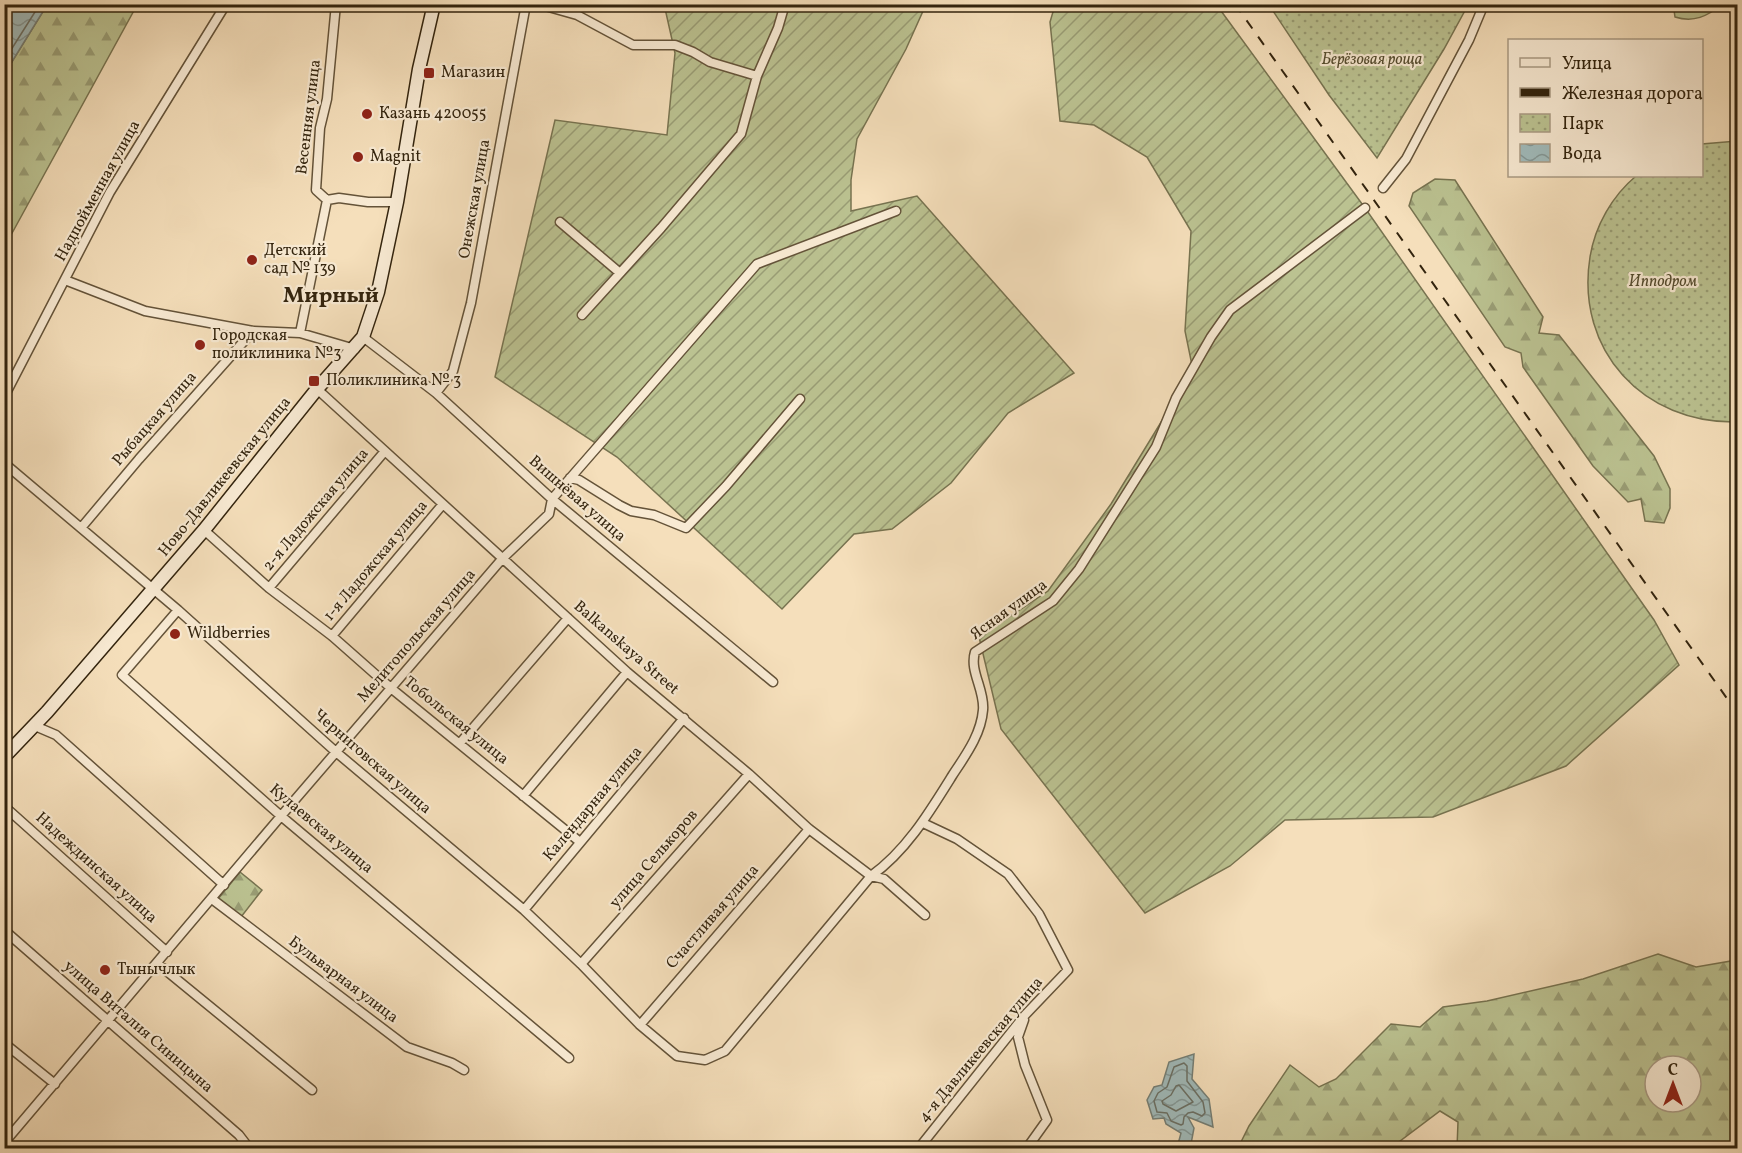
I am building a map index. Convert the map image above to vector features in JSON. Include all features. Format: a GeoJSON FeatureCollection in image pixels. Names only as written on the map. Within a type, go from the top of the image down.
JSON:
{"type":"FeatureCollection","features":[{"type":"Feature","properties":{"kind":"street","name":"Надпойменная улица"},"geometry":{"type":"LineString","coordinates":[[4,397],[110,192],[226,4]]}},
{"type":"Feature","properties":{"kind":"street","name":"Весенняя улица"},"geometry":{"type":"LineString","coordinates":[[327,200],[316,190],[320,128],[327,99],[336,4]]}},
{"type":"Feature","properties":{"kind":"street","name":"Ново-Давликеевская улица"},"geometry":{"type":"LineString","coordinates":[[4,757],[35,726],[204,530],[317,389],[355,349],[363,337],[378,292],[397,202],[417,78],[434,4]]}},
{"type":"Feature","properties":{"kind":"street","name":"Онежская улица"},"geometry":{"type":"LineString","coordinates":[[436,393],[453,371],[471,303],[526,4]]}},
{"type":"Feature","properties":{"kind":"street"},"geometry":{"type":"LineString","coordinates":[[538,4],[577,15],[633,45],[675,45],[710,62],[758,76]]}},
{"type":"Feature","properties":{"kind":"street"},"geometry":{"type":"LineString","coordinates":[[582,315],[741,134],[758,76],[778,28],[785,4]]}},
{"type":"Feature","properties":{"kind":"street"},"geometry":{"type":"LineString","coordinates":[[1383,188],[1406,159],[1469,40],[1484,4]]}},
{"type":"Feature","properties":{"kind":"street"},"geometry":{"type":"LineString","coordinates":[[300,333],[327,200],[339,198],[368,202],[397,202]]}},
{"type":"Feature","properties":{"kind":"street","name":"Ясная улица"},"geometry":{"type":"LineString","coordinates":[[725,1051],[871,876],[885,866],[923,823],[976,736],[983,709],[972,661],[975,652],[1053,601],[1079,569],[1156,447],[1176,398],[1211,337],[1230,310],[1365,208]]}},
{"type":"Feature","properties":{"kind":"street","name":"Мелитопольская улица"},"geometry":{"type":"LineString","coordinates":[[4,1143],[502,559],[549,514],[552,499],[757,264],[896,211]]}},
{"type":"Feature","properties":{"kind":"street"},"geometry":{"type":"LineString","coordinates":[[560,222],[620,273]]}},
{"type":"Feature","properties":{"kind":"street"},"geometry":{"type":"LineString","coordinates":[[65,280],[145,311],[253,331],[300,333],[355,349]]}},
{"type":"Feature","properties":{"kind":"street","name":"Рыбацкая улица"},"geometry":{"type":"LineString","coordinates":[[81,528],[253,331]]}},
{"type":"Feature","properties":{"kind":"street","name":"Вишнёвая улица"},"geometry":{"type":"LineString","coordinates":[[363,337],[436,393],[552,499],[773,682]]}},
{"type":"Feature","properties":{"kind":"street","name":"Balkanskaya Street"},"geometry":{"type":"LineString","coordinates":[[317,389],[627,672],[749,774],[809,829],[871,876],[884,879],[925,915]]}},
{"type":"Feature","properties":{"kind":"street"},"geometry":{"type":"LineString","coordinates":[[570,478],[579,480],[631,511],[654,515],[686,528],[726,486],[800,399]]}},
{"type":"Feature","properties":{"kind":"street","name":"2-я Ладожская улица"},"geometry":{"type":"LineString","coordinates":[[269,588],[385,451]]}},
{"type":"Feature","properties":{"kind":"street","name":"Черниговская улица"},"geometry":{"type":"LineString","coordinates":[[4,462],[178,610],[336,752],[524,910],[640,1025],[677,1056],[705,1060],[725,1051]]}},
{"type":"Feature","properties":{"kind":"street","name":"1-я Ладожская улица"},"geometry":{"type":"LineString","coordinates":[[332,636],[443,504]]}},
{"type":"Feature","properties":{"kind":"street","name":"Тобольская улица"},"geometry":{"type":"LineString","coordinates":[[204,530],[269,588],[332,636],[392,689],[580,842]]}},
{"type":"Feature","properties":{"kind":"street","name":"Кулаевская улица"},"geometry":{"type":"LineString","coordinates":[[178,610],[122,675],[281,816],[569,1058]]}},
{"type":"Feature","properties":{"kind":"street"},"geometry":{"type":"LineString","coordinates":[[460,743],[568,618]]}},
{"type":"Feature","properties":{"kind":"street"},"geometry":{"type":"LineString","coordinates":[[523,796],[627,672]]}},
{"type":"Feature","properties":{"kind":"street","name":"Календарная улица"},"geometry":{"type":"LineString","coordinates":[[524,910],[684,718]]}},
{"type":"Feature","properties":{"kind":"street"},"geometry":{"type":"LineString","coordinates":[[35,726],[56,735],[224,885]]}},
{"type":"Feature","properties":{"kind":"street","name":"улица Селькоров"},"geometry":{"type":"LineString","coordinates":[[581,964],[749,774]]}},
{"type":"Feature","properties":{"kind":"street","name":"Надеждинская улица"},"geometry":{"type":"LineString","coordinates":[[4,806],[167,952]]}},
{"type":"Feature","properties":{"kind":"street","name":"4-я Давликеевская улица"},"geometry":{"type":"LineString","coordinates":[[919,1149],[1025,1015],[1068,970],[1040,914],[1008,874],[957,839],[923,823]]}},
{"type":"Feature","properties":{"kind":"street","name":"Счастливая улица"},"geometry":{"type":"LineString","coordinates":[[640,1025],[809,829]]}},
{"type":"Feature","properties":{"kind":"street","name":"Бульварная улица"},"geometry":{"type":"LineString","coordinates":[[212,899],[407,1047],[452,1063],[464,1070]]}},
{"type":"Feature","properties":{"kind":"street","name":"улица Виталия Синицына"},"geometry":{"type":"LineString","coordinates":[[4,930],[239,1136],[249,1149]]}},
{"type":"Feature","properties":{"kind":"street"},"geometry":{"type":"LineString","coordinates":[[158,963],[312,1090]]}},
{"type":"Feature","properties":{"kind":"street"},"geometry":{"type":"LineString","coordinates":[[1025,1015],[1018,1037],[1025,1065],[1047,1120],[1027,1149]]}},
{"type":"Feature","properties":{"kind":"street"},"geometry":{"type":"LineString","coordinates":[[4,1043],[55,1084]]}},
{"type":"Feature","properties":{"kind":"green space"},"geometry":{"type":"Polygon","coordinates":[[[664,4],[923,5],[923,11],[906,49],[857,139],[851,180],[851,211],[917,196],[1074,373],[1008,413],[951,483],[892,529],[854,534],[782,609],[617,457],[495,377],[555,120],[667,135],[675,53],[664,4]]]}},
{"type":"Feature","properties":{"kind":"green space"},"geometry":{"type":"Polygon","coordinates":[[[1216,4],[1365,208],[1654,620],[1679,665],[1566,766],[1433,817],[1285,820],[1230,866],[1145,913],[1001,729],[979,637],[1048,591],[1111,504],[1193,370],[1185,331],[1191,231],[1147,157],[1094,125],[1060,121],[1050,22],[1055,5],[1216,4]]]}},
{"type":"Feature","properties":{"kind":"green space"},"geometry":{"type":"Polygon","coordinates":[[[47,5],[137,5],[5,246],[5,73],[47,5]]]}},
{"type":"Feature","properties":{"kind":"green space","name":"Берёзовая роща"},"geometry":{"type":"Polygon","coordinates":[[[1269,5],[1468,5],[1444,49],[1377,158],[1329,95],[1269,5]]]}},
{"type":"Feature","properties":{"kind":"green space"},"geometry":{"type":"Polygon","coordinates":[[[1681,5],[1722,5],[1706,15],[1694,19],[1682,19],[1675,17],[1674,10],[1681,5]]]}},
{"type":"Feature","properties":{"kind":"green space","name":"Ипподром"},"geometry":{"type":"Polygon","coordinates":[[[1737,141],[1737,422],[1703,419],[1673,410],[1646,395],[1623,376],[1605,351],[1594,323],[1588,291],[1592,245],[1600,223],[1619,193],[1635,177],[1703,177],[1703,144],[1737,141]]]}},
{"type":"Feature","properties":{"kind":"green space"},"geometry":{"type":"Polygon","coordinates":[[[1435,179],[1455,180],[1543,317],[1539,333],[1559,335],[1654,456],[1670,489],[1670,508],[1664,523],[1645,521],[1641,499],[1628,502],[1593,466],[1523,367],[1521,353],[1505,347],[1409,206],[1413,193],[1435,179]]]}},
{"type":"Feature","properties":{"kind":"green space"},"geometry":{"type":"Polygon","coordinates":[[[240,872],[262,890],[241,917],[218,899],[240,872]]]}},
{"type":"Feature","properties":{"kind":"green space"},"geometry":{"type":"Polygon","coordinates":[[[1658,954],[1696,967],[1737,960],[1737,1148],[1457,1148],[1458,1122],[1440,1111],[1396,1144],[1381,1148],[1238,1148],[1249,1126],[1290,1065],[1319,1087],[1336,1079],[1391,1024],[1420,1027],[1443,1007],[1487,1001],[1583,979],[1658,954]]]}},
{"type":"Feature","properties":{"kind":"water"},"geometry":{"type":"Polygon","coordinates":[[[4,5],[47,5],[5,73],[4,5]]]}},
{"type":"Feature","properties":{"kind":"water"},"geometry":{"type":"Polygon","coordinates":[[[1194,1054],[1192,1079],[1209,1099],[1213,1127],[1188,1117],[1194,1128],[1191,1144],[1177,1148],[1181,1133],[1166,1124],[1164,1118],[1153,1119],[1147,1100],[1154,1087],[1162,1085],[1169,1062],[1194,1054]]]}},
{"type":"Feature","properties":{"kind":"railway"},"geometry":{"type":"LineString","coordinates":[[1235,4],[1738,714]]}},
{"type":"Feature","properties":{"kind":"place","name":"Магазин"},"geometry":{"type":"Point","coordinates":[429,73]}},
{"type":"Feature","properties":{"kind":"place","name":"Казань 420055"},"geometry":{"type":"Point","coordinates":[367,114]}},
{"type":"Feature","properties":{"kind":"place","name":"Magnit"},"geometry":{"type":"Point","coordinates":[358,157]}},
{"type":"Feature","properties":{"kind":"place","name":"Детский сад № 139"},"geometry":{"type":"Point","coordinates":[252,260]}},
{"type":"Feature","properties":{"kind":"place","name":"Городская поликлиника №3"},"geometry":{"type":"Point","coordinates":[200,345]}},
{"type":"Feature","properties":{"kind":"place","name":"Поликлиника № 3"},"geometry":{"type":"Point","coordinates":[314,381]}},
{"type":"Feature","properties":{"kind":"place","name":"Wildberries"},"geometry":{"type":"Point","coordinates":[175,634]}},
{"type":"Feature","properties":{"kind":"place","name":"Тынычлык"},"geometry":{"type":"Point","coordinates":[105,970]}},
{"type":"Feature","properties":{"kind":"district","name":"Мирный"},"geometry":{"type":"Point","coordinates":[331,296]}}]}
